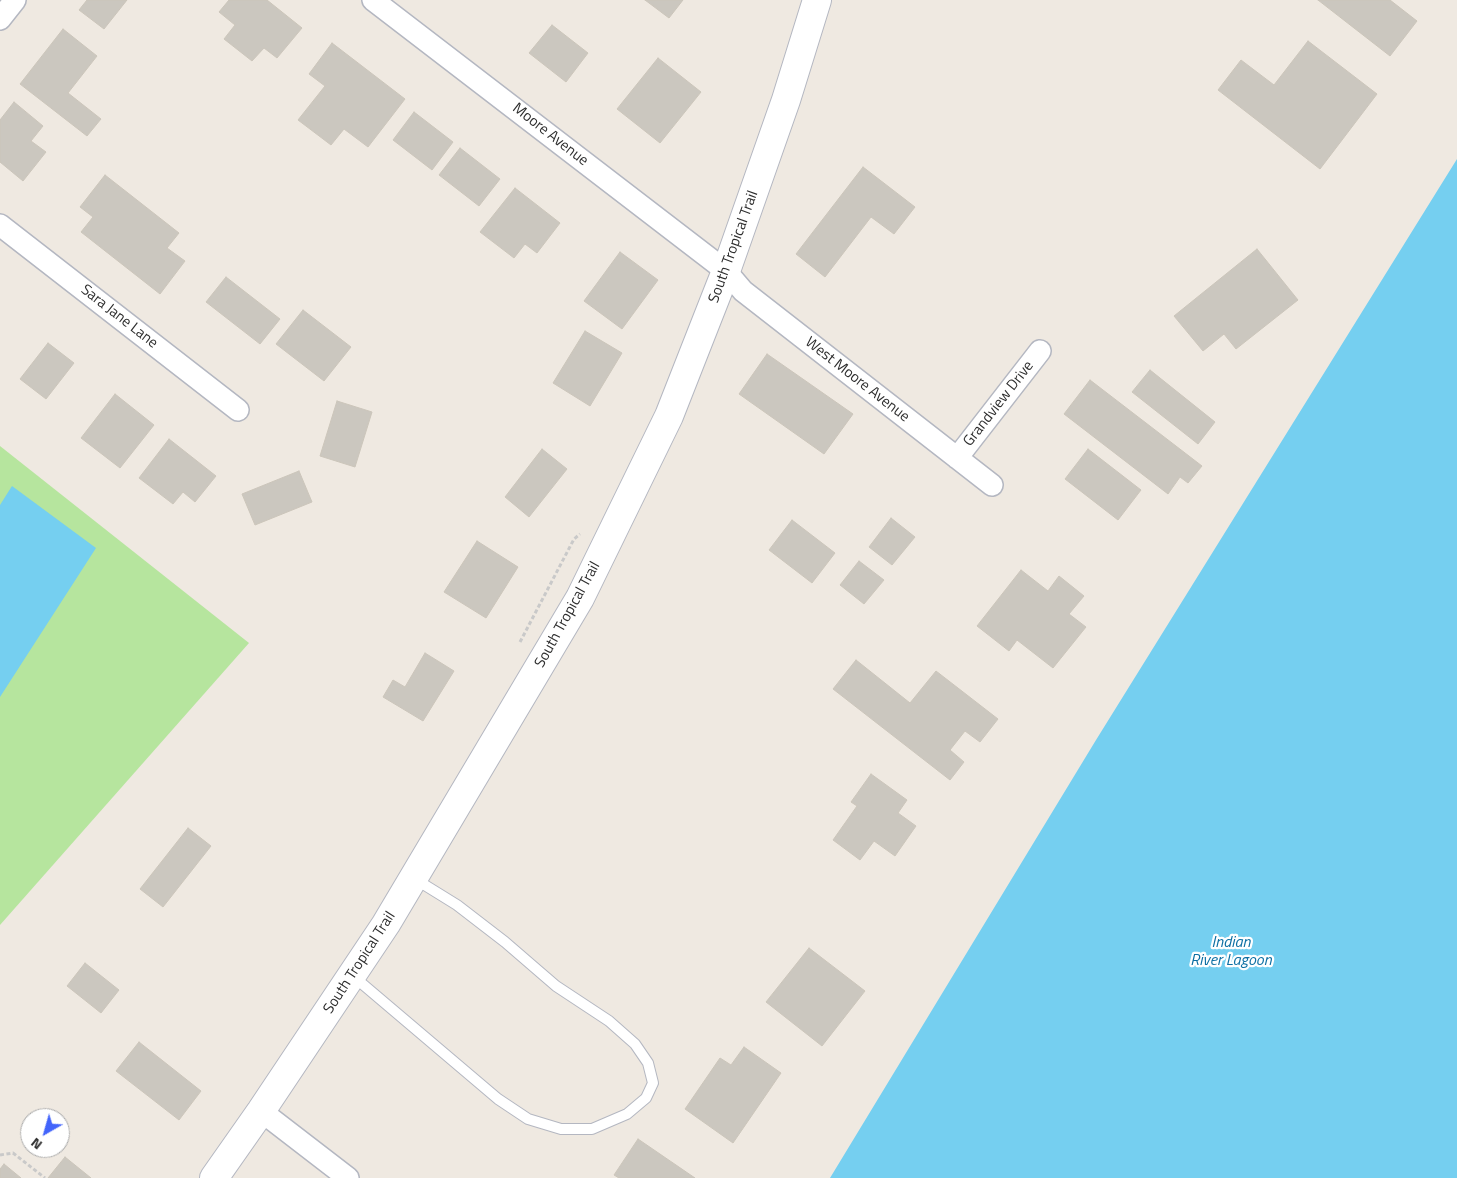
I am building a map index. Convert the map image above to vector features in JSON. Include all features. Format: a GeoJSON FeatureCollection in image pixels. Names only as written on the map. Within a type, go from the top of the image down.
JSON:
{"type":"FeatureCollection","features":[{"type":"Feature","properties":{"kind":"street"},"geometry":{"type":"LineString","coordinates":[[0,19],[15,0]]}},
{"type":"Feature","properties":{"kind":"street","name":"Moore Avenue"},"geometry":{"type":"LineString","coordinates":[[373,0],[726,271]]}},
{"type":"Feature","properties":{"kind":"street","name":"South Tropical Trail"},"geometry":{"type":"LineString","coordinates":[[214,1178],[386,924],[580,598],[669,416],[726,271],[786,100],[817,0]]}},
{"type":"Feature","properties":{"kind":"street","name":"Sara Jane Lane"},"geometry":{"type":"LineString","coordinates":[[0,225],[238,410]]}},
{"type":"Feature","properties":{"kind":"street","name":"West Moore Avenue"},"geometry":{"type":"LineString","coordinates":[[726,271],[743,291],[992,485]]}},
{"type":"Feature","properties":{"kind":"street","name":"Grandview Drive"},"geometry":{"type":"LineString","coordinates":[[957,458],[1040,351]]}},
{"type":"Feature","properties":{"kind":"street"},"geometry":{"type":"LineString","coordinates":[[261,1111],[348,1178]]}},
{"type":"Feature","properties":{"kind":"lane"},"geometry":{"type":"LineString","coordinates":[[352,975],[498,1099],[528,1119],[561,1129],[592,1129],[627,1114],[646,1098],[653,1083],[648,1063],[635,1044],[610,1021],[556,986],[505,942],[457,905],[414,878]]}},
{"type":"Feature","properties":{"kind":"path"},"geometry":{"type":"LineString","coordinates":[[517,649],[574,539],[585,530]]}},
{"type":"Feature","properties":{"kind":"path"},"geometry":{"type":"LineString","coordinates":[[0,1155],[13,1154],[45,1178]]}},
{"type":"Feature","properties":{"kind":"green space"},"geometry":{"type":"Polygon","coordinates":[[[0,446],[249,643],[0,925],[0,446]]]}},
{"type":"Feature","properties":{"kind":"water","name":"Indian River Lagoon"},"geometry":{"type":"Polygon","coordinates":[[[1457,159],[1457,1178],[830,1178],[1096,740],[1457,159]]]}},
{"type":"Feature","properties":{"kind":"water"},"geometry":{"type":"Polygon","coordinates":[[[12,486],[96,548],[0,697],[0,505],[12,486]]]}},
{"type":"Feature","properties":{"kind":"building"},"geometry":{"type":"Polygon","coordinates":[[[87,0],[127,0],[104,29],[79,10],[87,0]]]}},
{"type":"Feature","properties":{"kind":"building"},"geometry":{"type":"Polygon","coordinates":[[[229,0],[267,0],[302,28],[277,58],[264,48],[252,61],[224,39],[235,25],[219,12],[229,0]]]}},
{"type":"Feature","properties":{"kind":"building"},"geometry":{"type":"Polygon","coordinates":[[[645,0],[683,0],[669,18],[645,0]]]}},
{"type":"Feature","properties":{"kind":"building"},"geometry":{"type":"Polygon","coordinates":[[[1318,0],[1390,0],[1417,21],[1390,56],[1318,0]]]}},
{"type":"Feature","properties":{"kind":"building"},"geometry":{"type":"Polygon","coordinates":[[[552,25],[588,53],[566,82],[529,53],[552,25]]]}},
{"type":"Feature","properties":{"kind":"building"},"geometry":{"type":"Polygon","coordinates":[[[63,29],[97,56],[68,93],[101,119],[87,136],[20,84],[63,29]]]}},
{"type":"Feature","properties":{"kind":"building"},"geometry":{"type":"Polygon","coordinates":[[[1308,41],[1377,94],[1320,169],[1218,90],[1241,60],[1274,85],[1308,41]]]}},
{"type":"Feature","properties":{"kind":"building"},"geometry":{"type":"Polygon","coordinates":[[[332,43],[405,99],[368,147],[344,129],[331,145],[298,120],[325,86],[309,74],[332,43]]]}},
{"type":"Feature","properties":{"kind":"building"},"geometry":{"type":"Polygon","coordinates":[[[658,58],[701,92],[660,143],[617,109],[658,58]]]}},
{"type":"Feature","properties":{"kind":"building"},"geometry":{"type":"Polygon","coordinates":[[[14,102],[43,126],[31,141],[46,152],[23,181],[0,162],[0,120],[14,102]]]}},
{"type":"Feature","properties":{"kind":"building"},"geometry":{"type":"Polygon","coordinates":[[[414,112],[453,142],[432,170],[393,140],[414,112]]]}},
{"type":"Feature","properties":{"kind":"building"},"geometry":{"type":"Polygon","coordinates":[[[460,148],[500,179],[479,206],[439,175],[460,148]]]}},
{"type":"Feature","properties":{"kind":"building"},"geometry":{"type":"Polygon","coordinates":[[[863,167],[915,207],[894,234],[871,217],[825,277],[796,254],[863,167]]]}},
{"type":"Feature","properties":{"kind":"building"},"geometry":{"type":"Polygon","coordinates":[[[105,175],[179,233],[167,248],[185,261],[160,294],[81,232],[93,217],[80,207],[105,175]]]}},
{"type":"Feature","properties":{"kind":"building"},"geometry":{"type":"Polygon","coordinates":[[[515,188],[560,223],[537,253],[525,244],[514,258],[480,232],[515,188]]]}},
{"type":"Feature","properties":{"kind":"building"},"geometry":{"type":"Polygon","coordinates":[[[1257,249],[1298,300],[1236,349],[1224,334],[1203,351],[1174,316],[1257,249]]]}},
{"type":"Feature","properties":{"kind":"building"},"geometry":{"type":"Polygon","coordinates":[[[620,252],[658,280],[622,329],[584,301],[620,252]]]}},
{"type":"Feature","properties":{"kind":"building"},"geometry":{"type":"Polygon","coordinates":[[[226,277],[280,319],[260,344],[206,302],[226,277]]]}},
{"type":"Feature","properties":{"kind":"building"},"geometry":{"type":"Polygon","coordinates":[[[303,310],[351,347],[324,381],[276,344],[303,310]]]}},
{"type":"Feature","properties":{"kind":"building"},"geometry":{"type":"Polygon","coordinates":[[[585,331],[622,353],[590,406],[553,383],[585,331]]]}},
{"type":"Feature","properties":{"kind":"building"},"geometry":{"type":"Polygon","coordinates":[[[48,343],[74,363],[46,399],[20,379],[48,343]]]}},
{"type":"Feature","properties":{"kind":"building"},"geometry":{"type":"Polygon","coordinates":[[[767,354],[853,414],[824,454],[739,394],[767,354]]]}},
{"type":"Feature","properties":{"kind":"building"},"geometry":{"type":"Polygon","coordinates":[[[1150,370],[1215,422],[1198,444],[1132,392],[1150,370]]]}},
{"type":"Feature","properties":{"kind":"building"},"geometry":{"type":"Polygon","coordinates":[[[1090,380],[1202,466],[1188,483],[1180,477],[1168,494],[1064,414],[1090,380]]]}},
{"type":"Feature","properties":{"kind":"building"},"geometry":{"type":"Polygon","coordinates":[[[115,394],[154,425],[120,468],[81,438],[115,394]]]}},
{"type":"Feature","properties":{"kind":"building"},"geometry":{"type":"Polygon","coordinates":[[[337,401],[372,412],[355,467],[320,456],[337,401]]]}},
{"type":"Feature","properties":{"kind":"building"},"geometry":{"type":"Polygon","coordinates":[[[169,439],[216,476],[195,502],[183,492],[173,504],[139,478],[169,439]]]}},
{"type":"Feature","properties":{"kind":"building"},"geometry":{"type":"Polygon","coordinates":[[[542,449],[567,469],[529,517],[505,497],[542,449]]]}},
{"type":"Feature","properties":{"kind":"building"},"geometry":{"type":"Polygon","coordinates":[[[1088,449],[1141,490],[1118,520],[1065,479],[1088,449]]]}},
{"type":"Feature","properties":{"kind":"building"},"geometry":{"type":"Polygon","coordinates":[[[299,471],[312,502],[255,525],[242,494],[299,471]]]}},
{"type":"Feature","properties":{"kind":"building"},"geometry":{"type":"Polygon","coordinates":[[[891,518],[915,537],[892,565],[869,547],[891,518]]]}},
{"type":"Feature","properties":{"kind":"building"},"geometry":{"type":"Polygon","coordinates":[[[792,520],[835,553],[812,583],[769,550],[792,520]]]}},
{"type":"Feature","properties":{"kind":"building"},"geometry":{"type":"Polygon","coordinates":[[[477,541],[518,567],[486,618],[444,592],[477,541]]]}},
{"type":"Feature","properties":{"kind":"building"},"geometry":{"type":"Polygon","coordinates":[[[859,561],[884,580],[864,604],[840,585],[859,561]]]}},
{"type":"Feature","properties":{"kind":"building"},"geometry":{"type":"Polygon","coordinates":[[[1021,570],[1048,591],[1059,576],[1084,596],[1069,614],[1086,627],[1053,668],[1017,640],[1009,651],[977,626],[1021,570]]]}},
{"type":"Feature","properties":{"kind":"building"},"geometry":{"type":"Polygon","coordinates":[[[425,653],[454,671],[423,721],[383,697],[393,680],[405,687],[425,653]]]}},
{"type":"Feature","properties":{"kind":"building"},"geometry":{"type":"Polygon","coordinates":[[[856,660],[910,703],[936,671],[998,719],[980,742],[965,731],[950,750],[964,762],[950,780],[833,689],[856,660]]]}},
{"type":"Feature","properties":{"kind":"building"},"geometry":{"type":"Polygon","coordinates":[[[871,774],[907,800],[898,813],[916,826],[895,856],[874,841],[860,860],[833,840],[857,806],[851,802],[871,774]]]}},
{"type":"Feature","properties":{"kind":"building"},"geometry":{"type":"Polygon","coordinates":[[[188,828],[211,846],[163,907],[140,889],[188,828]]]}},
{"type":"Feature","properties":{"kind":"building"},"geometry":{"type":"Polygon","coordinates":[[[809,948],[865,991],[822,1046],[766,1002],[809,948]]]}},
{"type":"Feature","properties":{"kind":"building"},"geometry":{"type":"Polygon","coordinates":[[[85,963],[119,990],[101,1013],[67,986],[85,963]]]}},
{"type":"Feature","properties":{"kind":"building"},"geometry":{"type":"Polygon","coordinates":[[[139,1042],[201,1091],[179,1120],[116,1071],[139,1042]]]}},
{"type":"Feature","properties":{"kind":"building"},"geometry":{"type":"Polygon","coordinates":[[[744,1047],[781,1073],[733,1143],[685,1109],[720,1058],[731,1065],[744,1047]]]}},
{"type":"Feature","properties":{"kind":"building"},"geometry":{"type":"Polygon","coordinates":[[[638,1139],[695,1178],[619,1178],[614,1175],[638,1139]]]}},
{"type":"Feature","properties":{"kind":"building"},"geometry":{"type":"Polygon","coordinates":[[[64,1158],[66,1158],[91,1178],[48,1178],[64,1158]]]}},
{"type":"Feature","properties":{"kind":"building"},"geometry":{"type":"Polygon","coordinates":[[[4,1164],[21,1178],[0,1178],[0,1169],[4,1164]]]}}]}
